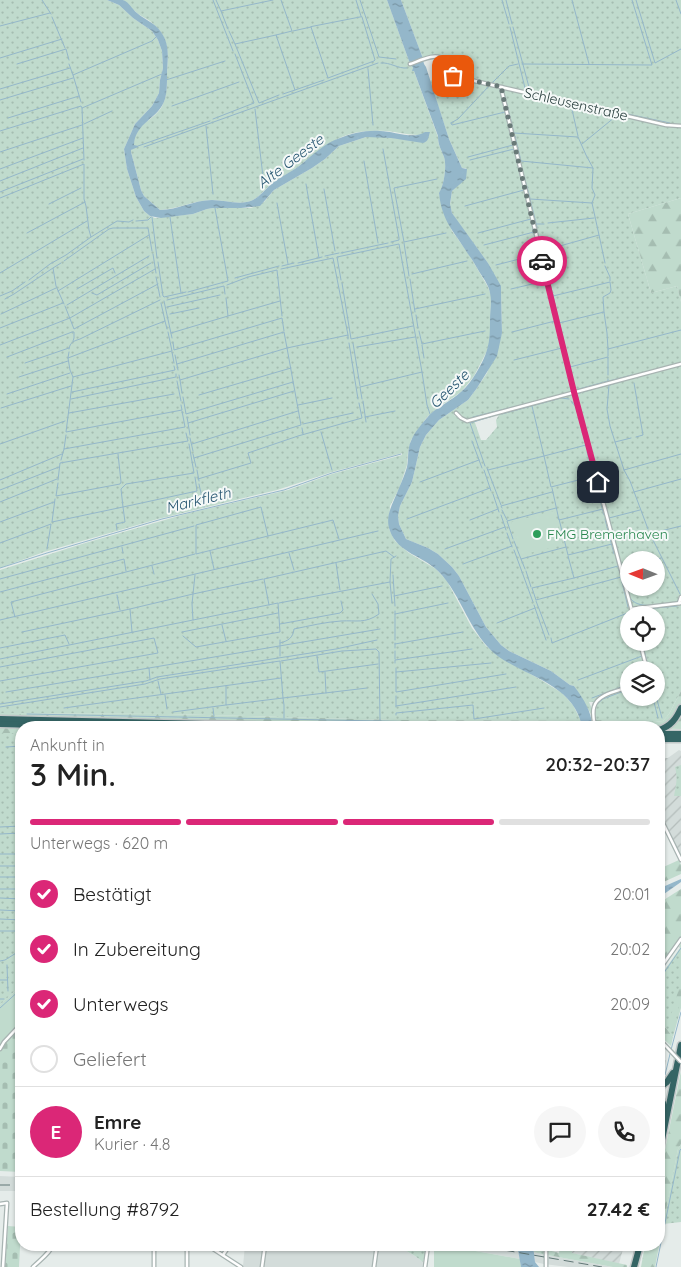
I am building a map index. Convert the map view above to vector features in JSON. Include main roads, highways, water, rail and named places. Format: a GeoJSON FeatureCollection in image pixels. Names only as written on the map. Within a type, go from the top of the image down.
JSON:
{"type":"FeatureCollection","features":[{"type":"Feature","properties":{"kind":"highway"},"geometry":{"type":"LineString","coordinates":[[665,728],[676,718],[681,708]]}},
{"type":"Feature","properties":{"kind":"highway"},"geometry":{"type":"LineString","coordinates":[[0,719],[81,721]]}},
{"type":"Feature","properties":{"kind":"highway"},"geometry":{"type":"LineString","coordinates":[[0,724],[15,724]]}},
{"type":"Feature","properties":{"kind":"highway"},"geometry":{"type":"LineString","coordinates":[[665,733],[681,734]]}},
{"type":"Feature","properties":{"kind":"highway"},"geometry":{"type":"LineString","coordinates":[[665,739],[681,739]]}},
{"type":"Feature","properties":{"kind":"highway"},"geometry":{"type":"LineString","coordinates":[[665,1122],[681,1045]]}},
{"type":"Feature","properties":{"kind":"highway"},"geometry":{"type":"LineString","coordinates":[[665,1084],[675,1070]]}},
{"type":"Feature","properties":{"kind":"highway"},"geometry":{"type":"LineString","coordinates":[[634,1267],[638,1251]]}},
{"type":"Feature","properties":{"kind":"water","name":"Alte Geeste"},"geometry":{"type":"Polygon","coordinates":[[[107,0],[123,0],[127,2],[137,13],[158,29],[166,43],[168,59],[165,99],[158,111],[138,131],[134,145],[138,147],[131,150],[141,190],[144,196],[160,210],[205,200],[248,202],[260,195],[273,182],[296,168],[323,146],[355,133],[385,131],[415,135],[430,132],[428,139],[423,143],[391,138],[366,137],[339,146],[312,168],[274,190],[260,206],[213,208],[193,214],[161,218],[150,216],[144,211],[136,197],[127,169],[124,149],[135,124],[152,106],[159,93],[163,68],[162,51],[152,31],[133,18],[119,5],[107,0]]]}},
{"type":"Feature","properties":{"kind":"water"},"geometry":{"type":"Polygon","coordinates":[[[387,0],[401,0],[426,67],[449,139],[462,168],[467,169],[466,179],[452,191],[450,204],[452,213],[488,263],[501,286],[502,333],[497,356],[477,388],[468,400],[439,420],[426,435],[420,447],[412,482],[400,506],[399,524],[406,539],[438,554],[452,567],[459,576],[486,627],[501,645],[509,651],[551,671],[574,686],[586,705],[592,721],[580,721],[578,713],[560,692],[499,657],[489,648],[473,627],[447,581],[432,566],[399,544],[388,525],[392,504],[408,464],[409,447],[412,438],[430,415],[470,383],[483,361],[490,335],[491,296],[486,283],[449,226],[443,212],[439,193],[444,175],[444,157],[438,136],[387,0]]]}},
{"type":"Feature","properties":{"kind":"water"},"geometry":{"type":"Polygon","coordinates":[[[681,879],[681,882],[665,893],[665,886],[681,879]]]}},
{"type":"Feature","properties":{"kind":"water"},"geometry":{"type":"Polygon","coordinates":[[[518,1251],[534,1251],[535,1262],[539,1267],[521,1267],[518,1251]]]}},
{"type":"Feature","properties":{"kind":"waterway"},"geometry":{"type":"LineString","coordinates":[[42,0],[51,14]]}},
{"type":"Feature","properties":{"kind":"waterway"},"geometry":{"type":"LineString","coordinates":[[213,0],[233,51]]}},
{"type":"Feature","properties":{"kind":"waterway"},"geometry":{"type":"LineString","coordinates":[[216,0],[221,11]]}},
{"type":"Feature","properties":{"kind":"waterway"},"geometry":{"type":"LineString","coordinates":[[228,29],[221,11],[273,0]]}},
{"type":"Feature","properties":{"kind":"waterway"},"geometry":{"type":"LineString","coordinates":[[281,0],[292,31],[276,35],[295,90],[283,94]]}},
{"type":"Feature","properties":{"kind":"waterway"},"geometry":{"type":"LineString","coordinates":[[356,0],[361,16]]}},
{"type":"Feature","properties":{"kind":"waterway"},"geometry":{"type":"LineString","coordinates":[[360,0],[379,57],[396,59]]}},
{"type":"Feature","properties":{"kind":"waterway"},"geometry":{"type":"LineString","coordinates":[[502,0],[509,24]]}},
{"type":"Feature","properties":{"kind":"waterway"},"geometry":{"type":"LineString","coordinates":[[506,0],[512,24]]}},
{"type":"Feature","properties":{"kind":"waterway"},"geometry":{"type":"LineString","coordinates":[[572,0],[589,64]]}},
{"type":"Feature","properties":{"kind":"waterway"},"geometry":{"type":"LineString","coordinates":[[522,64],[652,65],[632,0]]}},
{"type":"Feature","properties":{"kind":"waterway"},"geometry":{"type":"LineString","coordinates":[[636,0],[655,63],[681,49]]}},
{"type":"Feature","properties":{"kind":"waterway"},"geometry":{"type":"LineString","coordinates":[[676,0],[681,14]]}},
{"type":"Feature","properties":{"kind":"waterway"},"geometry":{"type":"LineString","coordinates":[[0,26],[50,13]]}},
{"type":"Feature","properties":{"kind":"waterway"},"geometry":{"type":"LineString","coordinates":[[52,17],[65,48]]}},
{"type":"Feature","properties":{"kind":"waterway"},"geometry":{"type":"LineString","coordinates":[[362,17],[375,60],[328,78],[311,27],[362,17]]}},
{"type":"Feature","properties":{"kind":"waterway"},"geometry":{"type":"LineString","coordinates":[[293,31],[311,27]]}},
{"type":"Feature","properties":{"kind":"waterway"},"geometry":{"type":"LineString","coordinates":[[510,27],[525,88]]}},
{"type":"Feature","properties":{"kind":"waterway"},"geometry":{"type":"LineString","coordinates":[[513,27],[530,91],[609,110]]}},
{"type":"Feature","properties":{"kind":"waterway"},"geometry":{"type":"LineString","coordinates":[[229,31],[235,44]]}},
{"type":"Feature","properties":{"kind":"waterway"},"geometry":{"type":"LineString","coordinates":[[276,35],[235,44],[259,103],[279,95]]}},
{"type":"Feature","properties":{"kind":"waterway"},"geometry":{"type":"LineString","coordinates":[[81,102],[73,75],[152,41],[157,36]]}},
{"type":"Feature","properties":{"kind":"waterway"},"geometry":{"type":"LineString","coordinates":[[0,58],[62,39]]}},
{"type":"Feature","properties":{"kind":"waterway"},"geometry":{"type":"LineString","coordinates":[[17,64],[66,49],[69,60]]}},
{"type":"Feature","properties":{"kind":"waterway"},"geometry":{"type":"LineString","coordinates":[[213,119],[254,103],[235,54]]}},
{"type":"Feature","properties":{"kind":"waterway"},"geometry":{"type":"LineString","coordinates":[[166,80],[225,61]]}},
{"type":"Feature","properties":{"kind":"waterway"},"geometry":{"type":"LineString","coordinates":[[144,147],[378,63]]}},
{"type":"Feature","properties":{"kind":"waterway"},"geometry":{"type":"LineString","coordinates":[[381,63],[407,68]]}},
{"type":"Feature","properties":{"kind":"waterway"},"geometry":{"type":"LineString","coordinates":[[69,64],[73,75]]}},
{"type":"Feature","properties":{"kind":"waterway"},"geometry":{"type":"LineString","coordinates":[[492,83],[509,66],[518,64]]}},
{"type":"Feature","properties":{"kind":"waterway"},"geometry":{"type":"LineString","coordinates":[[0,89],[70,68]]}},
{"type":"Feature","properties":{"kind":"waterway"},"geometry":{"type":"LineString","coordinates":[[368,69],[373,125]]}},
{"type":"Feature","properties":{"kind":"waterway"},"geometry":{"type":"LineString","coordinates":[[84,160],[82,108],[162,74]]}},
{"type":"Feature","properties":{"kind":"waterway"},"geometry":{"type":"LineString","coordinates":[[0,100],[73,78]]}},
{"type":"Feature","properties":{"kind":"waterway"},"geometry":{"type":"LineString","coordinates":[[295,90],[324,80]]}},
{"type":"Feature","properties":{"kind":"waterway"},"geometry":{"type":"LineString","coordinates":[[172,106],[239,82]]}},
{"type":"Feature","properties":{"kind":"waterway"},"geometry":{"type":"LineString","coordinates":[[451,123],[458,119],[489,86]]}},
{"type":"Feature","properties":{"kind":"waterway"},"geometry":{"type":"LineString","coordinates":[[500,90],[505,113]]}},
{"type":"Feature","properties":{"kind":"waterway"},"geometry":{"type":"LineString","coordinates":[[504,93],[514,133],[578,137],[593,168]]}},
{"type":"Feature","properties":{"kind":"waterway"},"geometry":{"type":"LineString","coordinates":[[8,118],[79,96]]}},
{"type":"Feature","properties":{"kind":"waterway"},"geometry":{"type":"LineString","coordinates":[[541,97],[571,105],[578,136]]}},
{"type":"Feature","properties":{"kind":"waterway"},"geometry":{"type":"LineString","coordinates":[[572,105],[611,114]]}},
{"type":"Feature","properties":{"kind":"waterway"},"geometry":{"type":"LineString","coordinates":[[0,131],[81,106],[82,108]]}},
{"type":"Feature","properties":{"kind":"waterway"},"geometry":{"type":"LineString","coordinates":[[255,109],[264,185]]}},
{"type":"Feature","properties":{"kind":"waterway"},"geometry":{"type":"LineString","coordinates":[[84,124],[112,111]]}},
{"type":"Feature","properties":{"kind":"waterway"},"geometry":{"type":"LineString","coordinates":[[613,111],[670,123]]}},
{"type":"Feature","properties":{"kind":"waterway"},"geometry":{"type":"LineString","coordinates":[[451,123],[452,125],[505,112]]}},
{"type":"Feature","properties":{"kind":"waterway"},"geometry":{"type":"LineString","coordinates":[[468,157],[513,145],[506,116]]}},
{"type":"Feature","properties":{"kind":"waterway"},"geometry":{"type":"LineString","coordinates":[[582,144],[615,117]]}},
{"type":"Feature","properties":{"kind":"waterway"},"geometry":{"type":"LineString","coordinates":[[138,146],[210,121]]}},
{"type":"Feature","properties":{"kind":"waterway"},"geometry":{"type":"LineString","coordinates":[[0,152],[82,125]]}},
{"type":"Feature","properties":{"kind":"waterway"},"geometry":{"type":"LineString","coordinates":[[206,126],[213,194]]}},
{"type":"Feature","properties":{"kind":"waterway"},"geometry":{"type":"LineString","coordinates":[[515,136],[521,161],[593,168],[592,188],[595,195],[592,203]]}},
{"type":"Feature","properties":{"kind":"waterway"},"geometry":{"type":"LineString","coordinates":[[0,169],[83,138]]}},
{"type":"Feature","properties":{"kind":"waterway"},"geometry":{"type":"LineString","coordinates":[[0,181],[83,148]]}},
{"type":"Feature","properties":{"kind":"waterway"},"geometry":{"type":"LineString","coordinates":[[383,149],[399,238],[399,240],[391,242]]}},
{"type":"Feature","properties":{"kind":"waterway"},"geometry":{"type":"LineString","coordinates":[[470,160],[514,149],[514,151]]}},
{"type":"Feature","properties":{"kind":"waterway"},"geometry":{"type":"LineString","coordinates":[[515,153],[524,191]]}},
{"type":"Feature","properties":{"kind":"waterway"},"geometry":{"type":"LineString","coordinates":[[0,192],[83,159]]}},
{"type":"Feature","properties":{"kind":"waterway"},"geometry":{"type":"LineString","coordinates":[[364,161],[378,243]]}},
{"type":"Feature","properties":{"kind":"waterway"},"geometry":{"type":"LineString","coordinates":[[0,198],[84,164],[84,199],[91,237],[117,221],[129,222],[133,220]]}},
{"type":"Feature","properties":{"kind":"waterway"},"geometry":{"type":"LineString","coordinates":[[521,165],[530,198]]}},
{"type":"Feature","properties":{"kind":"waterway"},"geometry":{"type":"LineString","coordinates":[[437,179],[394,188],[404,242],[446,233]]}},
{"type":"Feature","properties":{"kind":"waterway"},"geometry":{"type":"LineString","coordinates":[[306,184],[319,258]]}},
{"type":"Feature","properties":{"kind":"waterway"},"geometry":{"type":"LineString","coordinates":[[49,204],[81,188]]}},
{"type":"Feature","properties":{"kind":"waterway"},"geometry":{"type":"LineString","coordinates":[[324,189],[335,251]]}},
{"type":"Feature","properties":{"kind":"waterway"},"geometry":{"type":"LineString","coordinates":[[465,206],[524,190]]}},
{"type":"Feature","properties":{"kind":"waterway"},"geometry":{"type":"LineString","coordinates":[[537,227],[530,199],[592,203],[599,235]]}},
{"type":"Feature","properties":{"kind":"waterway"},"geometry":{"type":"LineString","coordinates":[[27,233],[85,202]]}},
{"type":"Feature","properties":{"kind":"waterway"},"geometry":{"type":"LineString","coordinates":[[277,203],[288,264]]}},
{"type":"Feature","properties":{"kind":"waterway"},"geometry":{"type":"LineString","coordinates":[[188,292],[228,281],[215,208]]}},
{"type":"Feature","properties":{"kind":"waterway"},"geometry":{"type":"LineString","coordinates":[[136,221],[148,220],[151,217]]}},
{"type":"Feature","properties":{"kind":"waterway"},"geometry":{"type":"LineString","coordinates":[[152,217],[157,258]]}},
{"type":"Feature","properties":{"kind":"waterway"},"geometry":{"type":"LineString","coordinates":[[170,217],[181,293]]}},
{"type":"Feature","properties":{"kind":"waterway"},"geometry":{"type":"LineString","coordinates":[[548,223],[594,218]]}},
{"type":"Feature","properties":{"kind":"waterway"},"geometry":{"type":"LineString","coordinates":[[478,233],[531,219]]}},
{"type":"Feature","properties":{"kind":"waterway"},"geometry":{"type":"LineString","coordinates":[[0,273],[87,221]]}},
{"type":"Feature","properties":{"kind":"waterway"},"geometry":{"type":"LineString","coordinates":[[532,224],[534,235]]}},
{"type":"Feature","properties":{"kind":"waterway"},"geometry":{"type":"LineString","coordinates":[[537,224],[544,224]]}},
{"type":"Feature","properties":{"kind":"waterway"},"geometry":{"type":"LineString","coordinates":[[64,261],[113,228],[148,228],[152,251]]}},
{"type":"Feature","properties":{"kind":"waterway"},"geometry":{"type":"LineString","coordinates":[[537,230],[542,251]]}},
{"type":"Feature","properties":{"kind":"waterway"},"geometry":{"type":"LineString","coordinates":[[484,245],[534,232]]}},
{"type":"Feature","properties":{"kind":"waterway"},"geometry":{"type":"LineString","coordinates":[[58,291],[149,235]]}},
{"type":"Feature","properties":{"kind":"waterway"},"geometry":{"type":"LineString","coordinates":[[548,278],[542,251],[599,235],[605,263]]}},
{"type":"Feature","properties":{"kind":"waterway"},"geometry":{"type":"LineString","coordinates":[[29,280],[91,237]]}},
{"type":"Feature","properties":{"kind":"waterway"},"geometry":{"type":"LineString","coordinates":[[535,237],[543,270]]}},
{"type":"Feature","properties":{"kind":"waterway"},"geometry":{"type":"LineString","coordinates":[[341,253],[388,243]]}},
{"type":"Feature","properties":{"kind":"waterway"},"geometry":{"type":"LineString","coordinates":[[404,243],[409,276]]}},
{"type":"Feature","properties":{"kind":"waterway"},"geometry":{"type":"LineString","coordinates":[[341,280],[337,257],[399,244],[422,372]]}},
{"type":"Feature","properties":{"kind":"waterway"},"geometry":{"type":"LineString","coordinates":[[325,256],[339,253]]}},
{"type":"Feature","properties":{"kind":"waterway"},"geometry":{"type":"LineString","coordinates":[[153,254],[156,273]]}},
{"type":"Feature","properties":{"kind":"waterway"},"geometry":{"type":"LineString","coordinates":[[496,265],[539,254]]}},
{"type":"Feature","properties":{"kind":"waterway"},"geometry":{"type":"LineString","coordinates":[[67,305],[149,256]]}},
{"type":"Feature","properties":{"kind":"waterway"},"geometry":{"type":"LineString","coordinates":[[298,263],[322,257]]}},
{"type":"Feature","properties":{"kind":"waterway"},"geometry":{"type":"LineString","coordinates":[[281,269],[333,258],[348,335]]}},
{"type":"Feature","properties":{"kind":"waterway"},"geometry":{"type":"LineString","coordinates":[[412,274],[467,261]]}},
{"type":"Feature","properties":{"kind":"waterway"},"geometry":{"type":"LineString","coordinates":[[158,262],[163,296],[186,292]]}},
{"type":"Feature","properties":{"kind":"waterway"},"geometry":{"type":"LineString","coordinates":[[61,263],[53,268],[56,286],[64,304]]}},
{"type":"Feature","properties":{"kind":"waterway"},"geometry":{"type":"LineString","coordinates":[[92,293],[97,295],[151,263]]}},
{"type":"Feature","properties":{"kind":"waterway"},"geometry":{"type":"LineString","coordinates":[[282,266],[294,263]]}},
{"type":"Feature","properties":{"kind":"waterway"},"geometry":{"type":"LineString","coordinates":[[235,278],[279,266]]}},
{"type":"Feature","properties":{"kind":"waterway"},"geometry":{"type":"LineString","coordinates":[[605,266],[610,281]]}},
{"type":"Feature","properties":{"kind":"waterway"},"geometry":{"type":"LineString","coordinates":[[5,299],[53,268]]}},
{"type":"Feature","properties":{"kind":"waterway"},"geometry":{"type":"LineString","coordinates":[[77,289],[113,268],[115,273]]}},
{"type":"Feature","properties":{"kind":"waterway"},"geometry":{"type":"LineString","coordinates":[[0,345],[70,318],[155,269]]}},
{"type":"Feature","properties":{"kind":"waterway"},"geometry":{"type":"LineString","coordinates":[[227,285],[248,277],[277,270],[282,316]]}},
{"type":"Feature","properties":{"kind":"waterway"},"geometry":{"type":"LineString","coordinates":[[544,273],[554,315]]}},
{"type":"Feature","properties":{"kind":"waterway"},"geometry":{"type":"LineString","coordinates":[[156,277],[160,297]]}},
{"type":"Feature","properties":{"kind":"waterway"},"geometry":{"type":"LineString","coordinates":[[410,279],[415,312]]}},
{"type":"Feature","properties":{"kind":"waterway"},"geometry":{"type":"LineString","coordinates":[[511,289],[545,281]]}},
{"type":"Feature","properties":{"kind":"waterway"},"geometry":{"type":"LineString","coordinates":[[549,281],[553,295]]}},
{"type":"Feature","properties":{"kind":"waterway"},"geometry":{"type":"LineString","coordinates":[[0,296],[12,291],[25,282]]}},
{"type":"Feature","properties":{"kind":"waterway"},"geometry":{"type":"LineString","coordinates":[[556,309],[553,296],[610,282],[610,293],[603,297],[604,312]]}},
{"type":"Feature","properties":{"kind":"waterway"},"geometry":{"type":"LineString","coordinates":[[342,283],[351,339],[413,326]]}},
{"type":"Feature","properties":{"kind":"waterway"},"geometry":{"type":"LineString","coordinates":[[65,306],[74,329],[158,284]]}},
{"type":"Feature","properties":{"kind":"waterway"},"geometry":{"type":"LineString","coordinates":[[167,300],[224,286],[225,294]]}},
{"type":"Feature","properties":{"kind":"waterway"},"geometry":{"type":"LineString","coordinates":[[1,314],[56,288]]}},
{"type":"Feature","properties":{"kind":"waterway"},"geometry":{"type":"LineString","coordinates":[[415,309],[485,294]]}},
{"type":"Feature","properties":{"kind":"waterway"},"geometry":{"type":"LineString","coordinates":[[167,307],[220,295]]}},
{"type":"Feature","properties":{"kind":"waterway"},"geometry":{"type":"LineString","coordinates":[[171,333],[228,316],[226,298]]}},
{"type":"Feature","properties":{"kind":"waterway"},"geometry":{"type":"LineString","coordinates":[[69,349],[74,341],[160,300]]}},
{"type":"Feature","properties":{"kind":"waterway"},"geometry":{"type":"LineString","coordinates":[[164,301],[172,338]]}},
{"type":"Feature","properties":{"kind":"waterway"},"geometry":{"type":"LineString","coordinates":[[228,316],[280,301]]}},
{"type":"Feature","properties":{"kind":"waterway"},"geometry":{"type":"LineString","coordinates":[[0,328],[63,303]]}},
{"type":"Feature","properties":{"kind":"waterway"},"geometry":{"type":"LineString","coordinates":[[69,352],[68,358],[165,321],[161,303]]}},
{"type":"Feature","properties":{"kind":"waterway"},"geometry":{"type":"LineString","coordinates":[[170,314],[199,308]]}},
{"type":"Feature","properties":{"kind":"waterway"},"geometry":{"type":"LineString","coordinates":[[556,312],[559,323]]}},
{"type":"Feature","properties":{"kind":"waterway"},"geometry":{"type":"LineString","coordinates":[[564,345],[559,323],[604,312],[608,349]]}},
{"type":"Feature","properties":{"kind":"waterway"},"geometry":{"type":"LineString","coordinates":[[416,315],[418,328]]}},
{"type":"Feature","properties":{"kind":"waterway"},"geometry":{"type":"LineString","coordinates":[[554,317],[560,342]]}},
{"type":"Feature","properties":{"kind":"waterway"},"geometry":{"type":"LineString","coordinates":[[173,342],[174,350],[282,318],[284,331]]}},
{"type":"Feature","properties":{"kind":"waterway"},"geometry":{"type":"LineString","coordinates":[[165,321],[167,329]]}},
{"type":"Feature","properties":{"kind":"waterway"},"geometry":{"type":"LineString","coordinates":[[512,332],[555,321]]}},
{"type":"Feature","properties":{"kind":"waterway"},"geometry":{"type":"LineString","coordinates":[[608,356],[608,349],[681,330]]}},
{"type":"Feature","properties":{"kind":"waterway"},"geometry":{"type":"LineString","coordinates":[[419,331],[422,344],[485,331]]}},
{"type":"Feature","properties":{"kind":"waterway"},"geometry":{"type":"LineString","coordinates":[[7,357],[72,332],[74,332],[73,341]]}},
{"type":"Feature","properties":{"kind":"waterway"},"geometry":{"type":"LineString","coordinates":[[68,358],[73,377],[172,351],[168,332]]}},
{"type":"Feature","properties":{"kind":"waterway"},"geometry":{"type":"LineString","coordinates":[[177,364],[284,332],[287,348],[180,380],[182,393]]}},
{"type":"Feature","properties":{"kind":"waterway"},"geometry":{"type":"LineString","coordinates":[[194,458],[301,425],[287,348],[348,335],[348,339]]}},
{"type":"Feature","properties":{"kind":"waterway"},"geometry":{"type":"LineString","coordinates":[[357,347],[415,337]]}},
{"type":"Feature","properties":{"kind":"waterway"},"geometry":{"type":"LineString","coordinates":[[349,343],[358,399]]}},
{"type":"Feature","properties":{"kind":"waterway"},"geometry":{"type":"LineString","coordinates":[[353,343],[360,386]]}},
{"type":"Feature","properties":{"kind":"waterway"},"geometry":{"type":"LineString","coordinates":[[422,345],[424,358]]}},
{"type":"Feature","properties":{"kind":"waterway"},"geometry":{"type":"LineString","coordinates":[[561,346],[572,390]]}},
{"type":"Feature","properties":{"kind":"waterway"},"geometry":{"type":"LineString","coordinates":[[25,363],[69,348]]}},
{"type":"Feature","properties":{"kind":"waterway"},"geometry":{"type":"LineString","coordinates":[[514,360],[562,348]]}},
{"type":"Feature","properties":{"kind":"waterway"},"geometry":{"type":"LineString","coordinates":[[565,348],[570,366]]}},
{"type":"Feature","properties":{"kind":"waterway"},"geometry":{"type":"LineString","coordinates":[[172,352],[174,363]]}},
{"type":"Feature","properties":{"kind":"waterway"},"geometry":{"type":"LineString","coordinates":[[175,355],[178,370]]}},
{"type":"Feature","properties":{"kind":"waterway"},"geometry":{"type":"LineString","coordinates":[[608,375],[608,357],[570,367],[575,390],[608,381],[608,379]]}},
{"type":"Feature","properties":{"kind":"waterway"},"geometry":{"type":"LineString","coordinates":[[19,377],[68,361]]}},
{"type":"Feature","properties":{"kind":"waterway"},"geometry":{"type":"LineString","coordinates":[[72,392],[175,370],[174,366]]}},
{"type":"Feature","properties":{"kind":"waterway"},"geometry":{"type":"LineString","coordinates":[[199,395],[291,368]]}},
{"type":"Feature","properties":{"kind":"waterway","name":"Geeste"},"geometry":{"type":"LineString","coordinates":[[362,399],[360,387],[422,372],[430,414]]}},
{"type":"Feature","properties":{"kind":"waterway"},"geometry":{"type":"LineString","coordinates":[[7,394],[70,373]]}},
{"type":"Feature","properties":{"kind":"waterway"},"geometry":{"type":"LineString","coordinates":[[71,399],[176,377],[176,374]]}},
{"type":"Feature","properties":{"kind":"waterway"},"geometry":{"type":"LineString","coordinates":[[179,375],[180,380]]}},
{"type":"Feature","properties":{"kind":"waterway"},"geometry":{"type":"LineString","coordinates":[[609,381],[632,375]]}},
{"type":"Feature","properties":{"kind":"waterway"},"geometry":{"type":"LineString","coordinates":[[73,377],[66,432],[182,410],[181,405]]}},
{"type":"Feature","properties":{"kind":"waterway"},"geometry":{"type":"LineString","coordinates":[[610,385],[629,379]]}},
{"type":"Feature","properties":{"kind":"waterway"},"geometry":{"type":"LineString","coordinates":[[177,381],[181,401]]}},
{"type":"Feature","properties":{"kind":"waterway"},"geometry":{"type":"LineString","coordinates":[[183,397],[186,414],[293,382]]}},
{"type":"Feature","properties":{"kind":"waterway"},"geometry":{"type":"LineString","coordinates":[[634,383],[643,435],[636,437]]}},
{"type":"Feature","properties":{"kind":"waterway"},"geometry":{"type":"LineString","coordinates":[[601,387],[609,385],[607,409],[610,426],[624,470],[648,529]]}},
{"type":"Feature","properties":{"kind":"waterway"},"geometry":{"type":"LineString","coordinates":[[1,408],[71,386]]}},
{"type":"Feature","properties":{"kind":"waterway"},"geometry":{"type":"LineString","coordinates":[[597,388],[576,394],[609,518]]}},
{"type":"Feature","properties":{"kind":"waterway"},"geometry":{"type":"LineString","coordinates":[[190,435],[188,423],[294,391]]}},
{"type":"Feature","properties":{"kind":"waterway"},"geometry":{"type":"LineString","coordinates":[[69,413],[174,394]]}},
{"type":"Feature","properties":{"kind":"waterway"},"geometry":{"type":"LineString","coordinates":[[473,417],[557,396]]}},
{"type":"Feature","properties":{"kind":"waterway"},"geometry":{"type":"LineString","coordinates":[[298,405],[332,398]]}},
{"type":"Feature","properties":{"kind":"waterway"},"geometry":{"type":"LineString","coordinates":[[502,414],[561,398],[569,399]]}},
{"type":"Feature","properties":{"kind":"waterway"},"geometry":{"type":"LineString","coordinates":[[363,401],[366,422]]}},
{"type":"Feature","properties":{"kind":"waterway"},"geometry":{"type":"LineString","coordinates":[[532,406],[544,456],[586,445],[576,407],[571,401]]}},
{"type":"Feature","properties":{"kind":"waterway"},"geometry":{"type":"LineString","coordinates":[[198,479],[251,463],[248,453],[298,436],[362,418],[359,403]]}},
{"type":"Feature","properties":{"kind":"waterway"},"geometry":{"type":"LineString","coordinates":[[66,435],[64,449],[185,427],[182,411]]}},
{"type":"Feature","properties":{"kind":"waterway"},"geometry":{"type":"LineString","coordinates":[[192,444],[298,411]]}},
{"type":"Feature","properties":{"kind":"waterway"},"geometry":{"type":"LineString","coordinates":[[365,417],[395,411]]}},
{"type":"Feature","properties":{"kind":"waterway"},"geometry":{"type":"LineString","coordinates":[[303,424],[353,413]]}},
{"type":"Feature","properties":{"kind":"waterway"},"geometry":{"type":"LineString","coordinates":[[485,466],[470,423],[493,416]]}},
{"type":"Feature","properties":{"kind":"waterway"},"geometry":{"type":"LineString","coordinates":[[187,417],[188,423]]}},
{"type":"Feature","properties":{"kind":"waterway"},"geometry":{"type":"LineString","coordinates":[[0,444],[65,421]]}},
{"type":"Feature","properties":{"kind":"waterway"},"geometry":{"type":"LineString","coordinates":[[302,428],[303,434]]}},
{"type":"Feature","properties":{"kind":"waterway"},"geometry":{"type":"LineString","coordinates":[[321,432],[332,470]]}},
{"type":"Feature","properties":{"kind":"waterway"},"geometry":{"type":"LineString","coordinates":[[58,480],[60,463],[188,441],[186,433]]}},
{"type":"Feature","properties":{"kind":"waterway"},"geometry":{"type":"LineString","coordinates":[[190,438],[193,451]]}},
{"type":"Feature","properties":{"kind":"waterway"},"geometry":{"type":"LineString","coordinates":[[615,442],[631,438]]}},
{"type":"Feature","properties":{"kind":"waterway"},"geometry":{"type":"LineString","coordinates":[[472,441],[482,468]]}},
{"type":"Feature","properties":{"kind":"waterway"},"geometry":{"type":"LineString","coordinates":[[189,444],[194,473],[126,484],[121,489],[123,507],[197,491],[195,477]]}},
{"type":"Feature","properties":{"kind":"waterway"},"geometry":{"type":"LineString","coordinates":[[61,460],[64,449]]}},
{"type":"Feature","properties":{"kind":"waterway"},"geometry":{"type":"LineString","coordinates":[[587,452],[595,480]]}},
{"type":"Feature","properties":{"kind":"waterway"},"geometry":{"type":"LineString","coordinates":[[0,480],[62,454]]}},
{"type":"Feature","properties":{"kind":"waterway"},"geometry":{"type":"LineString","coordinates":[[58,483],[56,496],[120,484],[118,454]]}},
{"type":"Feature","properties":{"kind":"waterway"},"geometry":{"type":"LineString","coordinates":[[193,454],[196,467]]}},
{"type":"Feature","properties":{"kind":"waterway","name":"Markfleth"},"geometry":{"type":"LineString","coordinates":[[0,568],[162,519],[284,490],[332,473],[401,454]]}},
{"type":"Feature","properties":{"kind":"waterway"},"geometry":{"type":"LineString","coordinates":[[624,470],[681,454]]}},
{"type":"Feature","properties":{"kind":"waterway"},"geometry":{"type":"LineString","coordinates":[[488,470],[544,456],[551,487],[594,476]]}},
{"type":"Feature","properties":{"kind":"waterway"},"geometry":{"type":"LineString","coordinates":[[420,482],[479,460]]}},
{"type":"Feature","properties":{"kind":"waterway"},"geometry":{"type":"LineString","coordinates":[[0,490],[59,467]]}},
{"type":"Feature","properties":{"kind":"waterway"},"geometry":{"type":"LineString","coordinates":[[487,468],[501,505]]}},
{"type":"Feature","properties":{"kind":"waterway"},"geometry":{"type":"LineString","coordinates":[[197,470],[199,481]]}},
{"type":"Feature","properties":{"kind":"waterway"},"geometry":{"type":"LineString","coordinates":[[484,470],[491,491]]}},
{"type":"Feature","properties":{"kind":"waterway"},"geometry":{"type":"LineString","coordinates":[[0,502],[57,479]]}},
{"type":"Feature","properties":{"kind":"waterway"},"geometry":{"type":"LineString","coordinates":[[634,492],[681,479]]}},
{"type":"Feature","properties":{"kind":"waterway"},"geometry":{"type":"LineString","coordinates":[[595,483],[604,515]]}},
{"type":"Feature","properties":{"kind":"waterway"},"geometry":{"type":"LineString","coordinates":[[199,484],[204,507]]}},
{"type":"Feature","properties":{"kind":"waterway"},"geometry":{"type":"LineString","coordinates":[[407,519],[490,488]]}},
{"type":"Feature","properties":{"kind":"waterway"},"geometry":{"type":"LineString","coordinates":[[552,488],[559,520],[603,509]]}},
{"type":"Feature","properties":{"kind":"waterway"},"geometry":{"type":"LineString","coordinates":[[502,508],[501,506],[552,492]]}},
{"type":"Feature","properties":{"kind":"waterway"},"geometry":{"type":"LineString","coordinates":[[493,494],[499,512]]}},
{"type":"Feature","properties":{"kind":"waterway"},"geometry":{"type":"LineString","coordinates":[[55,499],[52,522],[123,507],[125,522],[116,524],[117,530]]}},
{"type":"Feature","properties":{"kind":"waterway"},"geometry":{"type":"LineString","coordinates":[[0,522],[54,502]]}},
{"type":"Feature","properties":{"kind":"waterway"},"geometry":{"type":"LineString","coordinates":[[268,536],[196,554],[196,525],[261,507],[268,536],[333,520],[339,539]]}},
{"type":"Feature","properties":{"kind":"waterway"},"geometry":{"type":"LineString","coordinates":[[513,539],[507,521],[556,508]]}},
{"type":"Feature","properties":{"kind":"waterway"},"geometry":{"type":"LineString","coordinates":[[470,520],[498,509]]}},
{"type":"Feature","properties":{"kind":"waterway"},"geometry":{"type":"LineString","coordinates":[[502,510],[507,520]]}},
{"type":"Feature","properties":{"kind":"waterway"},"geometry":{"type":"LineString","coordinates":[[620,560],[609,518],[640,510]]}},
{"type":"Feature","properties":{"kind":"waterway"},"geometry":{"type":"LineString","coordinates":[[501,515],[506,530]]}},
{"type":"Feature","properties":{"kind":"waterway"},"geometry":{"type":"LineString","coordinates":[[559,519],[568,555],[612,544]]}},
{"type":"Feature","properties":{"kind":"waterway"},"geometry":{"type":"LineString","coordinates":[[605,519],[614,554]]}},
{"type":"Feature","properties":{"kind":"waterway"},"geometry":{"type":"LineString","coordinates":[[0,543],[51,524],[47,549]]}},
{"type":"Feature","properties":{"kind":"waterway"},"geometry":{"type":"LineString","coordinates":[[0,579],[194,526]]}},
{"type":"Feature","properties":{"kind":"waterway"},"geometry":{"type":"LineString","coordinates":[[653,533],[681,526]]}},
{"type":"Feature","properties":{"kind":"waterway"},"geometry":{"type":"LineString","coordinates":[[445,549],[505,527]]}},
{"type":"Feature","properties":{"kind":"waterway"},"geometry":{"type":"LineString","coordinates":[[0,620],[378,531]]}},
{"type":"Feature","properties":{"kind":"waterway"},"geometry":{"type":"LineString","coordinates":[[507,533],[512,547]]}},
{"type":"Feature","properties":{"kind":"waterway"},"geometry":{"type":"LineString","coordinates":[[650,534],[680,594]]}},
{"type":"Feature","properties":{"kind":"waterway"},"geometry":{"type":"LineString","coordinates":[[514,541],[521,559]]}},
{"type":"Feature","properties":{"kind":"waterway"},"geometry":{"type":"LineString","coordinates":[[463,564],[512,546]]}},
{"type":"Feature","properties":{"kind":"waterway"},"geometry":{"type":"LineString","coordinates":[[122,547],[123,553]]}},
{"type":"Feature","properties":{"kind":"waterway"},"geometry":{"type":"LineString","coordinates":[[525,569],[521,559],[566,547]]}},
{"type":"Feature","properties":{"kind":"waterway"},"geometry":{"type":"LineString","coordinates":[[514,550],[533,602]]}},
{"type":"Feature","properties":{"kind":"waterway"},"geometry":{"type":"LineString","coordinates":[[210,551],[214,569]]}},
{"type":"Feature","properties":{"kind":"waterway"},"geometry":{"type":"LineString","coordinates":[[269,605],[264,579],[386,551],[394,557]]}},
{"type":"Feature","properties":{"kind":"waterway"},"geometry":{"type":"LineString","coordinates":[[289,553],[294,570]]}},
{"type":"Feature","properties":{"kind":"waterway"},"geometry":{"type":"LineString","coordinates":[[15,617],[11,602],[195,554]]}},
{"type":"Feature","properties":{"kind":"waterway"},"geometry":{"type":"LineString","coordinates":[[392,603],[390,582],[391,559],[396,556]]}},
{"type":"Feature","properties":{"kind":"waterway"},"geometry":{"type":"LineString","coordinates":[[568,556],[574,578],[618,566],[616,557]]}},
{"type":"Feature","properties":{"kind":"waterway"},"geometry":{"type":"LineString","coordinates":[[0,592],[124,559],[126,571]]}},
{"type":"Feature","properties":{"kind":"waterway"},"geometry":{"type":"LineString","coordinates":[[336,563],[340,590]]}},
{"type":"Feature","properties":{"kind":"waterway"},"geometry":{"type":"LineString","coordinates":[[152,566],[154,574]]}},
{"type":"Feature","properties":{"kind":"waterway"},"geometry":{"type":"LineString","coordinates":[[618,567],[620,573]]}},
{"type":"Feature","properties":{"kind":"waterway"},"geometry":{"type":"LineString","coordinates":[[526,571],[531,587]]}},
{"type":"Feature","properties":{"kind":"waterway"},"geometry":{"type":"LineString","coordinates":[[195,575],[193,594],[263,579]]}},
{"type":"Feature","properties":{"kind":"waterway"},"geometry":{"type":"LineString","coordinates":[[393,575],[395,606]]}},
{"type":"Feature","properties":{"kind":"waterway"},"geometry":{"type":"LineString","coordinates":[[574,578],[532,588],[536,600],[620,577]]}},
{"type":"Feature","properties":{"kind":"waterway"},"geometry":{"type":"LineString","coordinates":[[279,603],[390,582]]}},
{"type":"Feature","properties":{"kind":"waterway"},"geometry":{"type":"LineString","coordinates":[[394,596],[442,586]]}},
{"type":"Feature","properties":{"kind":"waterway"},"geometry":{"type":"LineString","coordinates":[[130,609],[193,594],[193,620],[278,603],[280,632],[196,647],[183,636]]}},
{"type":"Feature","properties":{"kind":"waterway"},"geometry":{"type":"LineString","coordinates":[[280,643],[290,639],[294,629],[317,624],[365,620],[374,617],[379,614],[378,604],[372,594]]}},
{"type":"Feature","properties":{"kind":"waterway"},"geometry":{"type":"LineString","coordinates":[[117,595],[120,610]]}},
{"type":"Feature","properties":{"kind":"waterway"},"geometry":{"type":"LineString","coordinates":[[625,596],[628,606]]}},
{"type":"Feature","properties":{"kind":"waterway"},"geometry":{"type":"LineString","coordinates":[[629,596],[633,601],[644,605],[677,602],[678,600]]}},
{"type":"Feature","properties":{"kind":"waterway"},"geometry":{"type":"LineString","coordinates":[[280,624],[340,613],[343,610],[341,601]]}},
{"type":"Feature","properties":{"kind":"waterway"},"geometry":{"type":"LineString","coordinates":[[536,601],[549,635]]}},
{"type":"Feature","properties":{"kind":"waterway"},"geometry":{"type":"LineString","coordinates":[[395,614],[448,603]]}},
{"type":"Feature","properties":{"kind":"waterway"},"geometry":{"type":"LineString","coordinates":[[534,605],[546,640]]}},
{"type":"Feature","properties":{"kind":"waterway"},"geometry":{"type":"LineString","coordinates":[[665,607],[677,606]]}},
{"type":"Feature","properties":{"kind":"waterway"},"geometry":{"type":"LineString","coordinates":[[497,623],[535,608]]}},
{"type":"Feature","properties":{"kind":"waterway"},"geometry":{"type":"LineString","coordinates":[[22,632],[130,609],[132,632]]}},
{"type":"Feature","properties":{"kind":"waterway"},"geometry":{"type":"LineString","coordinates":[[395,611],[395,640]]}},
{"type":"Feature","properties":{"kind":"waterway"},"geometry":{"type":"LineString","coordinates":[[182,632],[278,613]]}},
{"type":"Feature","properties":{"kind":"waterway"},"geometry":{"type":"LineString","coordinates":[[551,638],[552,643],[620,616]]}},
{"type":"Feature","properties":{"kind":"waterway"},"geometry":{"type":"LineString","coordinates":[[0,659],[193,620]]}},
{"type":"Feature","properties":{"kind":"waterway"},"geometry":{"type":"LineString","coordinates":[[222,625],[226,641]]}},
{"type":"Feature","properties":{"kind":"waterway"},"geometry":{"type":"LineString","coordinates":[[149,668],[380,629]]}},
{"type":"Feature","properties":{"kind":"waterway"},"geometry":{"type":"LineString","coordinates":[[395,644],[463,632]]}},
{"type":"Feature","properties":{"kind":"waterway"},"geometry":{"type":"LineString","coordinates":[[0,648],[65,635],[69,644]]}},
{"type":"Feature","properties":{"kind":"waterway"},"geometry":{"type":"LineString","coordinates":[[0,667],[154,638],[158,653],[0,681]]}},
{"type":"Feature","properties":{"kind":"waterway"},"geometry":{"type":"LineString","coordinates":[[280,640],[280,656]]}},
{"type":"Feature","properties":{"kind":"waterway"},"geometry":{"type":"LineString","coordinates":[[0,704],[336,649],[377,640]]}},
{"type":"Feature","properties":{"kind":"waterway"},"geometry":{"type":"LineString","coordinates":[[395,643],[395,648]]}},
{"type":"Feature","properties":{"kind":"waterway"},"geometry":{"type":"LineString","coordinates":[[281,661],[342,651],[376,649],[379,652],[380,720]]}},
{"type":"Feature","properties":{"kind":"waterway"},"geometry":{"type":"LineString","coordinates":[[395,663],[395,660],[472,649]]}},
{"type":"Feature","properties":{"kind":"waterway"},"geometry":{"type":"LineString","coordinates":[[395,651],[395,659]]}},
{"type":"Feature","properties":{"kind":"waterway"},"geometry":{"type":"LineString","coordinates":[[640,651],[642,658]]}},
{"type":"Feature","properties":{"kind":"waterway"},"geometry":{"type":"LineString","coordinates":[[644,651],[647,661]]}},
{"type":"Feature","properties":{"kind":"waterway"},"geometry":{"type":"LineString","coordinates":[[317,656],[319,672],[378,664]]}},
{"type":"Feature","properties":{"kind":"waterway"},"geometry":{"type":"LineString","coordinates":[[578,680],[642,656]]}},
{"type":"Feature","properties":{"kind":"waterway"},"geometry":{"type":"LineString","coordinates":[[0,707],[145,684],[160,679],[280,661],[283,698],[367,688]]}},
{"type":"Feature","properties":{"kind":"waterway"},"geometry":{"type":"LineString","coordinates":[[396,672],[491,663]]}},
{"type":"Feature","properties":{"kind":"waterway"},"geometry":{"type":"LineString","coordinates":[[6,692],[149,668],[150,680]]}},
{"type":"Feature","properties":{"kind":"waterway"},"geometry":{"type":"LineString","coordinates":[[396,668],[396,692],[506,674]]}},
{"type":"Feature","properties":{"kind":"waterway"},"geometry":{"type":"LineString","coordinates":[[325,672],[326,693]]}},
{"type":"Feature","properties":{"kind":"waterway"},"geometry":{"type":"LineString","coordinates":[[64,708],[281,678]]}},
{"type":"Feature","properties":{"kind":"waterway"},"geometry":{"type":"LineString","coordinates":[[158,681],[161,694]]}},
{"type":"Feature","properties":{"kind":"waterway"},"geometry":{"type":"LineString","coordinates":[[226,686],[226,705],[283,698],[284,718]]}},
{"type":"Feature","properties":{"kind":"waterway"},"geometry":{"type":"LineString","coordinates":[[396,706],[516,687]]}},
{"type":"Feature","properties":{"kind":"waterway"},"geometry":{"type":"LineString","coordinates":[[592,698],[620,687]]}},
{"type":"Feature","properties":{"kind":"waterway"},"geometry":{"type":"LineString","coordinates":[[597,704],[603,699],[620,692]]}},
{"type":"Feature","properties":{"kind":"waterway"},"geometry":{"type":"LineString","coordinates":[[165,695],[167,709]]}},
{"type":"Feature","properties":{"kind":"waterway"},"geometry":{"type":"LineString","coordinates":[[396,696],[396,707]]}},
{"type":"Feature","properties":{"kind":"waterway"},"geometry":{"type":"LineString","coordinates":[[173,712],[226,705]]}},
{"type":"Feature","properties":{"kind":"waterway"},"geometry":{"type":"LineString","coordinates":[[396,715],[396,713],[473,705],[474,719],[544,708]]}},
{"type":"Feature","properties":{"kind":"waterway"},"geometry":{"type":"LineString","coordinates":[[655,706],[658,718]]}},
{"type":"Feature","properties":{"kind":"waterway"},"geometry":{"type":"LineString","coordinates":[[659,706],[662,718]]}},
{"type":"Feature","properties":{"kind":"waterway"},"geometry":{"type":"LineString","coordinates":[[213,708],[214,716]]}},
{"type":"Feature","properties":{"kind":"waterway"},"geometry":{"type":"LineString","coordinates":[[27,714],[379,721]]}},
{"type":"Feature","properties":{"kind":"waterway"},"geometry":{"type":"LineString","coordinates":[[6,747],[15,746]]}},
{"type":"Feature","properties":{"kind":"waterway"},"geometry":{"type":"LineString","coordinates":[[0,827],[15,826]]}},
{"type":"Feature","properties":{"kind":"waterway"},"geometry":{"type":"LineString","coordinates":[[0,834],[15,833]]}},
{"type":"Feature","properties":{"kind":"waterway"},"geometry":{"type":"LineString","coordinates":[[0,854],[15,854]]}},
{"type":"Feature","properties":{"kind":"waterway"},"geometry":{"type":"LineString","coordinates":[[0,866],[15,866]]}},
{"type":"Feature","properties":{"kind":"waterway"},"geometry":{"type":"LineString","coordinates":[[0,877],[15,877]]}},
{"type":"Feature","properties":{"kind":"waterway"},"geometry":{"type":"LineString","coordinates":[[0,889],[15,889]]}},
{"type":"Feature","properties":{"kind":"waterway"},"geometry":{"type":"LineString","coordinates":[[0,898],[15,899]]}},
{"type":"Feature","properties":{"kind":"waterway"},"geometry":{"type":"LineString","coordinates":[[0,910],[15,911]]}},
{"type":"Feature","properties":{"kind":"waterway"},"geometry":{"type":"LineString","coordinates":[[0,919],[15,920]]}},
{"type":"Feature","properties":{"kind":"waterway"},"geometry":{"type":"LineString","coordinates":[[0,931],[15,931]]}},
{"type":"Feature","properties":{"kind":"waterway"},"geometry":{"type":"LineString","coordinates":[[665,971],[681,948]]}},
{"type":"Feature","properties":{"kind":"waterway"},"geometry":{"type":"LineString","coordinates":[[0,961],[15,954]]}},
{"type":"Feature","properties":{"kind":"waterway"},"geometry":{"type":"LineString","coordinates":[[7,965],[8,991]]}},
{"type":"Feature","properties":{"kind":"waterway"},"geometry":{"type":"LineString","coordinates":[[0,980],[7,980]]}},
{"type":"Feature","properties":{"kind":"waterway"},"geometry":{"type":"LineString","coordinates":[[0,1008],[15,994]]}},
{"type":"Feature","properties":{"kind":"waterway"},"geometry":{"type":"LineString","coordinates":[[671,1050],[681,1012]]}},
{"type":"Feature","properties":{"kind":"waterway"},"geometry":{"type":"LineString","coordinates":[[665,1075],[670,1054]]}},
{"type":"Feature","properties":{"kind":"waterway"},"geometry":{"type":"LineString","coordinates":[[665,1223],[681,1149]]}},
{"type":"Feature","properties":{"kind":"waterway"},"geometry":{"type":"LineString","coordinates":[[656,1267],[659,1251]]}},
{"type":"Feature","properties":{"kind":"railway"},"geometry":{"type":"LineString","coordinates":[[0,1185],[15,1185]]}},
{"type":"Feature","properties":{"kind":"railway"},"geometry":{"type":"LineString","coordinates":[[510,1251],[602,1267]]}},
{"type":"Feature","properties":{"kind":"place","name":"FMG Bremerhaven"},"geometry":{"type":"Point","coordinates":[537,534]}}]}
